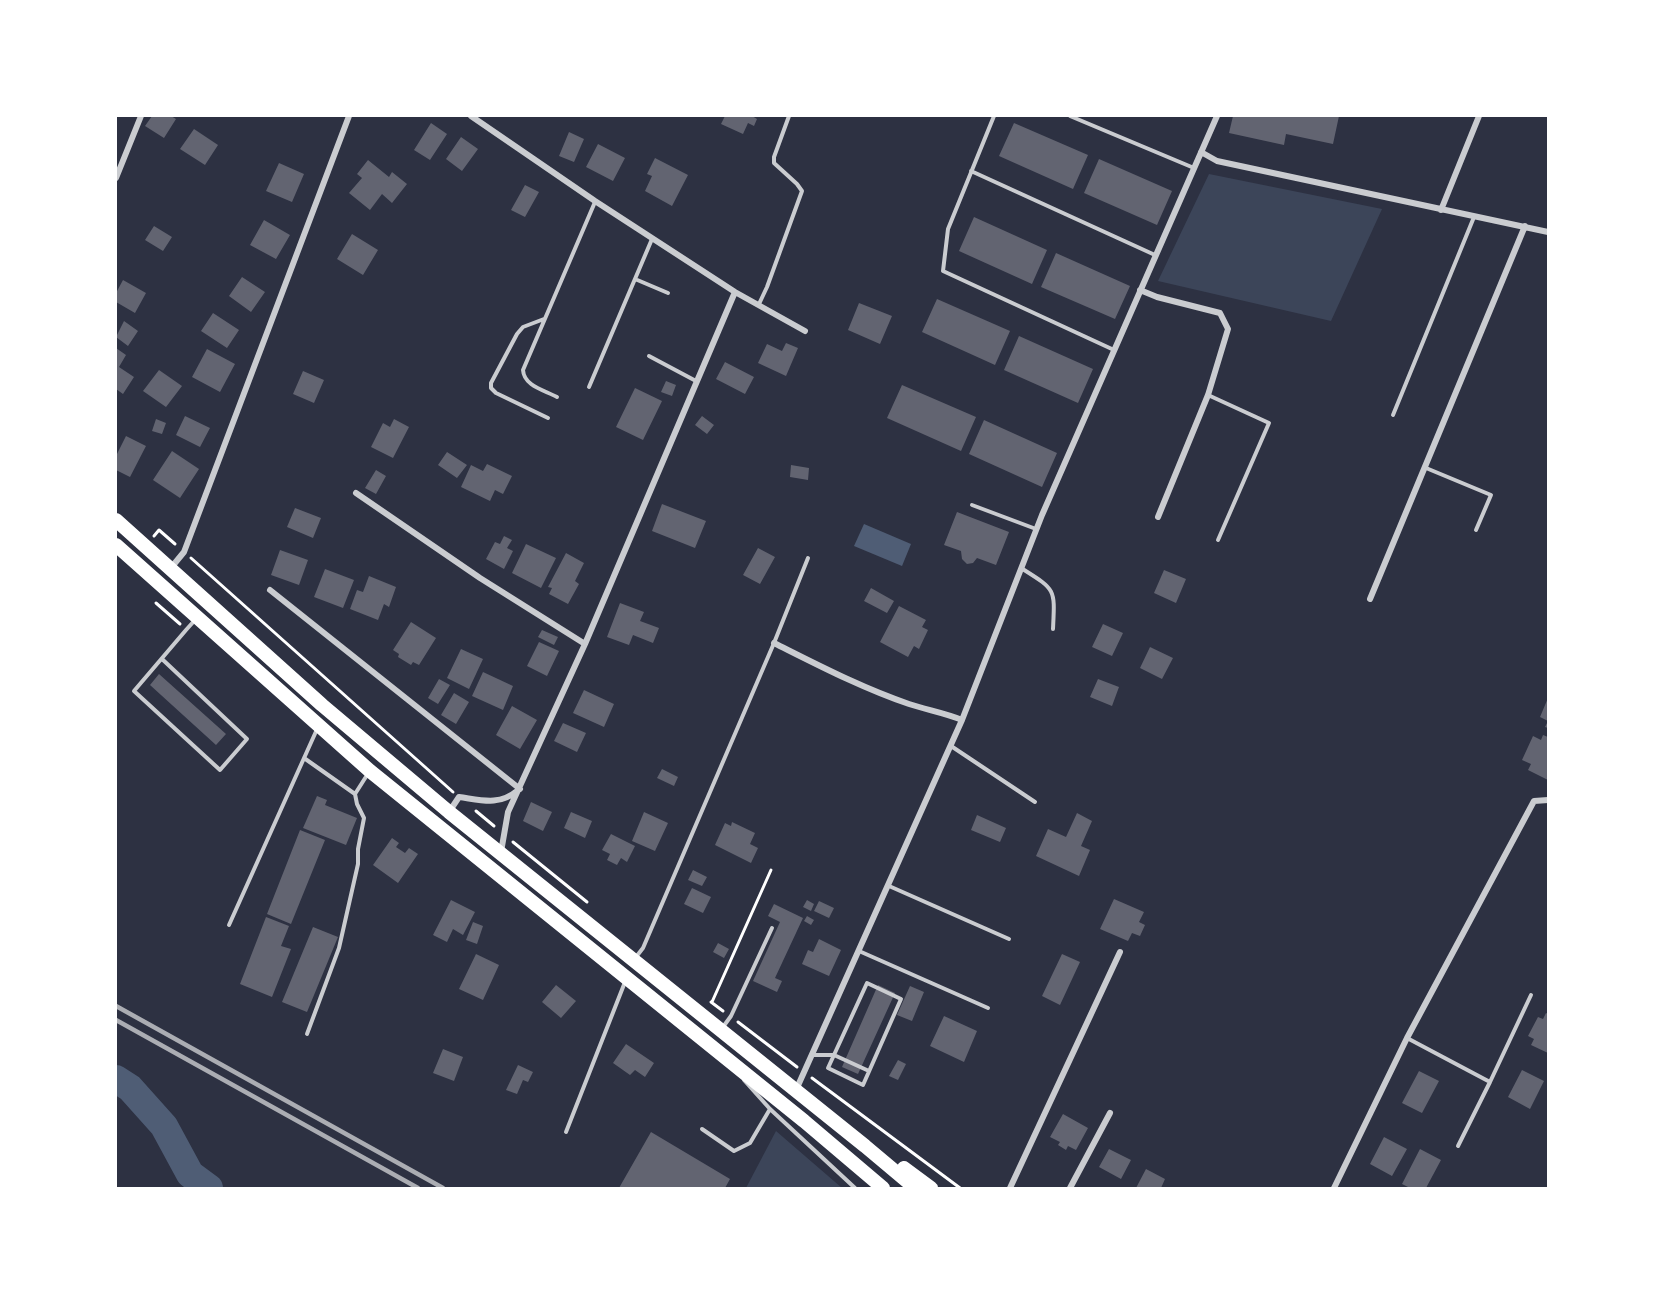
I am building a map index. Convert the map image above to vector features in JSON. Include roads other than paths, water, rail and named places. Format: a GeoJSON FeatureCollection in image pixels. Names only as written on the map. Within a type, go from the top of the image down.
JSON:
{"type":"FeatureCollection","features":[{"type":"Feature","properties":{"kind":"highway"},"geometry":{"type":"LineString","coordinates":[[116,520],[322,705],[449,812],[915,1188]]}},
{"type":"Feature","properties":{"kind":"highway"},"geometry":{"type":"LineString","coordinates":[[116,545],[370,771],[804,1121],[883,1188]]}},
{"type":"Feature","properties":{"kind":"highway"},"geometry":{"type":"LineString","coordinates":[[865,1146],[891,1159],[931,1188]]}},
{"type":"Feature","properties":{"kind":"street"},"geometry":{"type":"LineString","coordinates":[[116,178],[141,116]]}},
{"type":"Feature","properties":{"kind":"street"},"geometry":{"type":"LineString","coordinates":[[170,569],[184,552],[349,116]]}},
{"type":"Feature","properties":{"kind":"street"},"geometry":{"type":"LineString","coordinates":[[471,116],[595,201],[735,292],[805,331]]}},
{"type":"Feature","properties":{"kind":"street"},"geometry":{"type":"LineString","coordinates":[[796,1092],[962,720],[1036,529],[1217,116]]}},
{"type":"Feature","properties":{"kind":"street"},"geometry":{"type":"LineString","coordinates":[[1441,210],[1479,116]]}},
{"type":"Feature","properties":{"kind":"street"},"geometry":{"type":"LineString","coordinates":[[1201,152],[1217,161],[1548,232]]}},
{"type":"Feature","properties":{"kind":"street"},"geometry":{"type":"LineString","coordinates":[[1370,600],[1525,226]]}},
{"type":"Feature","properties":{"kind":"street"},"geometry":{"type":"LineString","coordinates":[[1140,290],[1157,297],[1220,313],[1228,329],[1208,395],[1158,517]]}},
{"type":"Feature","properties":{"kind":"street"},"geometry":{"type":"LineString","coordinates":[[501,854],[508,812],[585,645],[735,292]]}},
{"type":"Feature","properties":{"kind":"street"},"geometry":{"type":"LineString","coordinates":[[356,493],[480,578],[585,645]]}},
{"type":"Feature","properties":{"kind":"street"},"geometry":{"type":"LineString","coordinates":[[270,590],[520,789]]}},
{"type":"Feature","properties":{"kind":"street"},"geometry":{"type":"LineString","coordinates":[[774,643],[860,685],[962,720]]}},
{"type":"Feature","properties":{"kind":"street"},"geometry":{"type":"LineString","coordinates":[[449,812],[459,798],[499,801],[510,797],[520,789]]}},
{"type":"Feature","properties":{"kind":"street"},"geometry":{"type":"LineString","coordinates":[[1334,1188],[1407,1038],[1534,801],[1548,800]]}},
{"type":"Feature","properties":{"kind":"street"},"geometry":{"type":"LineString","coordinates":[[1010,1188],[1120,952]]}},
{"type":"Feature","properties":{"kind":"street"},"geometry":{"type":"LineString","coordinates":[[1070,1188],[1110,1113]]}},
{"type":"Feature","properties":{"kind":"lane"},"geometry":{"type":"LineString","coordinates":[[759,304],[802,192],[797,184],[774,163],[774,157],[789,116]]}},
{"type":"Feature","properties":{"kind":"lane"},"geometry":{"type":"LineString","coordinates":[[994,116],[948,229],[943,271],[1114,350]]}},
{"type":"Feature","properties":{"kind":"lane"},"geometry":{"type":"LineString","coordinates":[[1070,116],[1194,168]]}},
{"type":"Feature","properties":{"kind":"lane"},"geometry":{"type":"LineString","coordinates":[[971,171],[1155,255]]}},
{"type":"Feature","properties":{"kind":"lane"},"geometry":{"type":"LineString","coordinates":[[557,397],[529,383],[524,378],[523,370],[595,201]]}},
{"type":"Feature","properties":{"kind":"lane"},"geometry":{"type":"LineString","coordinates":[[1393,414],[1474,216]]}},
{"type":"Feature","properties":{"kind":"lane"},"geometry":{"type":"LineString","coordinates":[[590,387],[652,238]]}},
{"type":"Feature","properties":{"kind":"lane"},"geometry":{"type":"LineString","coordinates":[[635,279],[668,293]]}},
{"type":"Feature","properties":{"kind":"lane"},"geometry":{"type":"LineString","coordinates":[[545,319],[523,327],[491,383],[491,388],[496,393],[548,418]]}},
{"type":"Feature","properties":{"kind":"lane"},"geometry":{"type":"LineString","coordinates":[[649,356],[697,381]]}},
{"type":"Feature","properties":{"kind":"lane"},"geometry":{"type":"LineString","coordinates":[[1208,395],[1269,423],[1218,540]]}},
{"type":"Feature","properties":{"kind":"lane"},"geometry":{"type":"LineString","coordinates":[[1426,468],[1491,495],[1476,530]]}},
{"type":"Feature","properties":{"kind":"lane"},"geometry":{"type":"LineString","coordinates":[[972,505],[1036,529]]}},
{"type":"Feature","properties":{"kind":"lane"},"geometry":{"type":"LineString","coordinates":[[634,961],[643,948],[774,643],[808,558]]}},
{"type":"Feature","properties":{"kind":"lane"},"geometry":{"type":"LineString","coordinates":[[1021,567],[1048,585],[1055,597],[1053,629]]}},
{"type":"Feature","properties":{"kind":"lane"},"geometry":{"type":"LineString","coordinates":[[162,659],[247,739],[220,770],[134,692],[162,659],[197,618]]}},
{"type":"Feature","properties":{"kind":"lane"},"geometry":{"type":"LineString","coordinates":[[229,925],[318,726]]}},
{"type":"Feature","properties":{"kind":"lane"},"geometry":{"type":"LineString","coordinates":[[950,745],[1035,802]]}},
{"type":"Feature","properties":{"kind":"lane"},"geometry":{"type":"LineString","coordinates":[[304,758],[356,794]]}},
{"type":"Feature","properties":{"kind":"lane"},"geometry":{"type":"LineString","coordinates":[[307,1034],[339,948],[358,864],[358,849],[364,818],[357,804],[356,794],[370,771]]}},
{"type":"Feature","properties":{"kind":"lane"},"geometry":{"type":"LineString","coordinates":[[889,886],[1008,939]]}},
{"type":"Feature","properties":{"kind":"lane"},"geometry":{"type":"LineString","coordinates":[[720,1030],[731,1016],[772,928]]}},
{"type":"Feature","properties":{"kind":"lane"},"geometry":{"type":"LineString","coordinates":[[859,951],[988,1008]]}},
{"type":"Feature","properties":{"kind":"lane"},"geometry":{"type":"LineString","coordinates":[[566,1132],[626,978]]}},
{"type":"Feature","properties":{"kind":"lane"},"geometry":{"type":"LineString","coordinates":[[867,983],[900,999],[863,1085],[828,1068],[834,1054],[867,983]]}},
{"type":"Feature","properties":{"kind":"lane"},"geometry":{"type":"LineString","coordinates":[[1458,1146],[1531,995]]}},
{"type":"Feature","properties":{"kind":"lane"},"geometry":{"type":"LineString","coordinates":[[1407,1038],[1490,1082]]}},
{"type":"Feature","properties":{"kind":"lane"},"geometry":{"type":"LineString","coordinates":[[717,1051],[770,1109],[855,1188]]}},
{"type":"Feature","properties":{"kind":"lane"},"geometry":{"type":"LineString","coordinates":[[813,1055],[834,1054],[869,1071]]}},
{"type":"Feature","properties":{"kind":"lane"},"geometry":{"type":"LineString","coordinates":[[702,1129],[734,1151],[750,1143],[770,1109]]}},
{"type":"Feature","properties":{"kind":"waterway"},"geometry":{"type":"LineString","coordinates":[[116,1079],[130,1088],[164,1126],[190,1174],[209,1188]]}},
{"type":"Feature","properties":{"kind":"railway"},"geometry":{"type":"LineString","coordinates":[[116,1006],[443,1188]]}},
{"type":"Feature","properties":{"kind":"railway"},"geometry":{"type":"LineString","coordinates":[[116,1020],[418,1188]]}}]}
